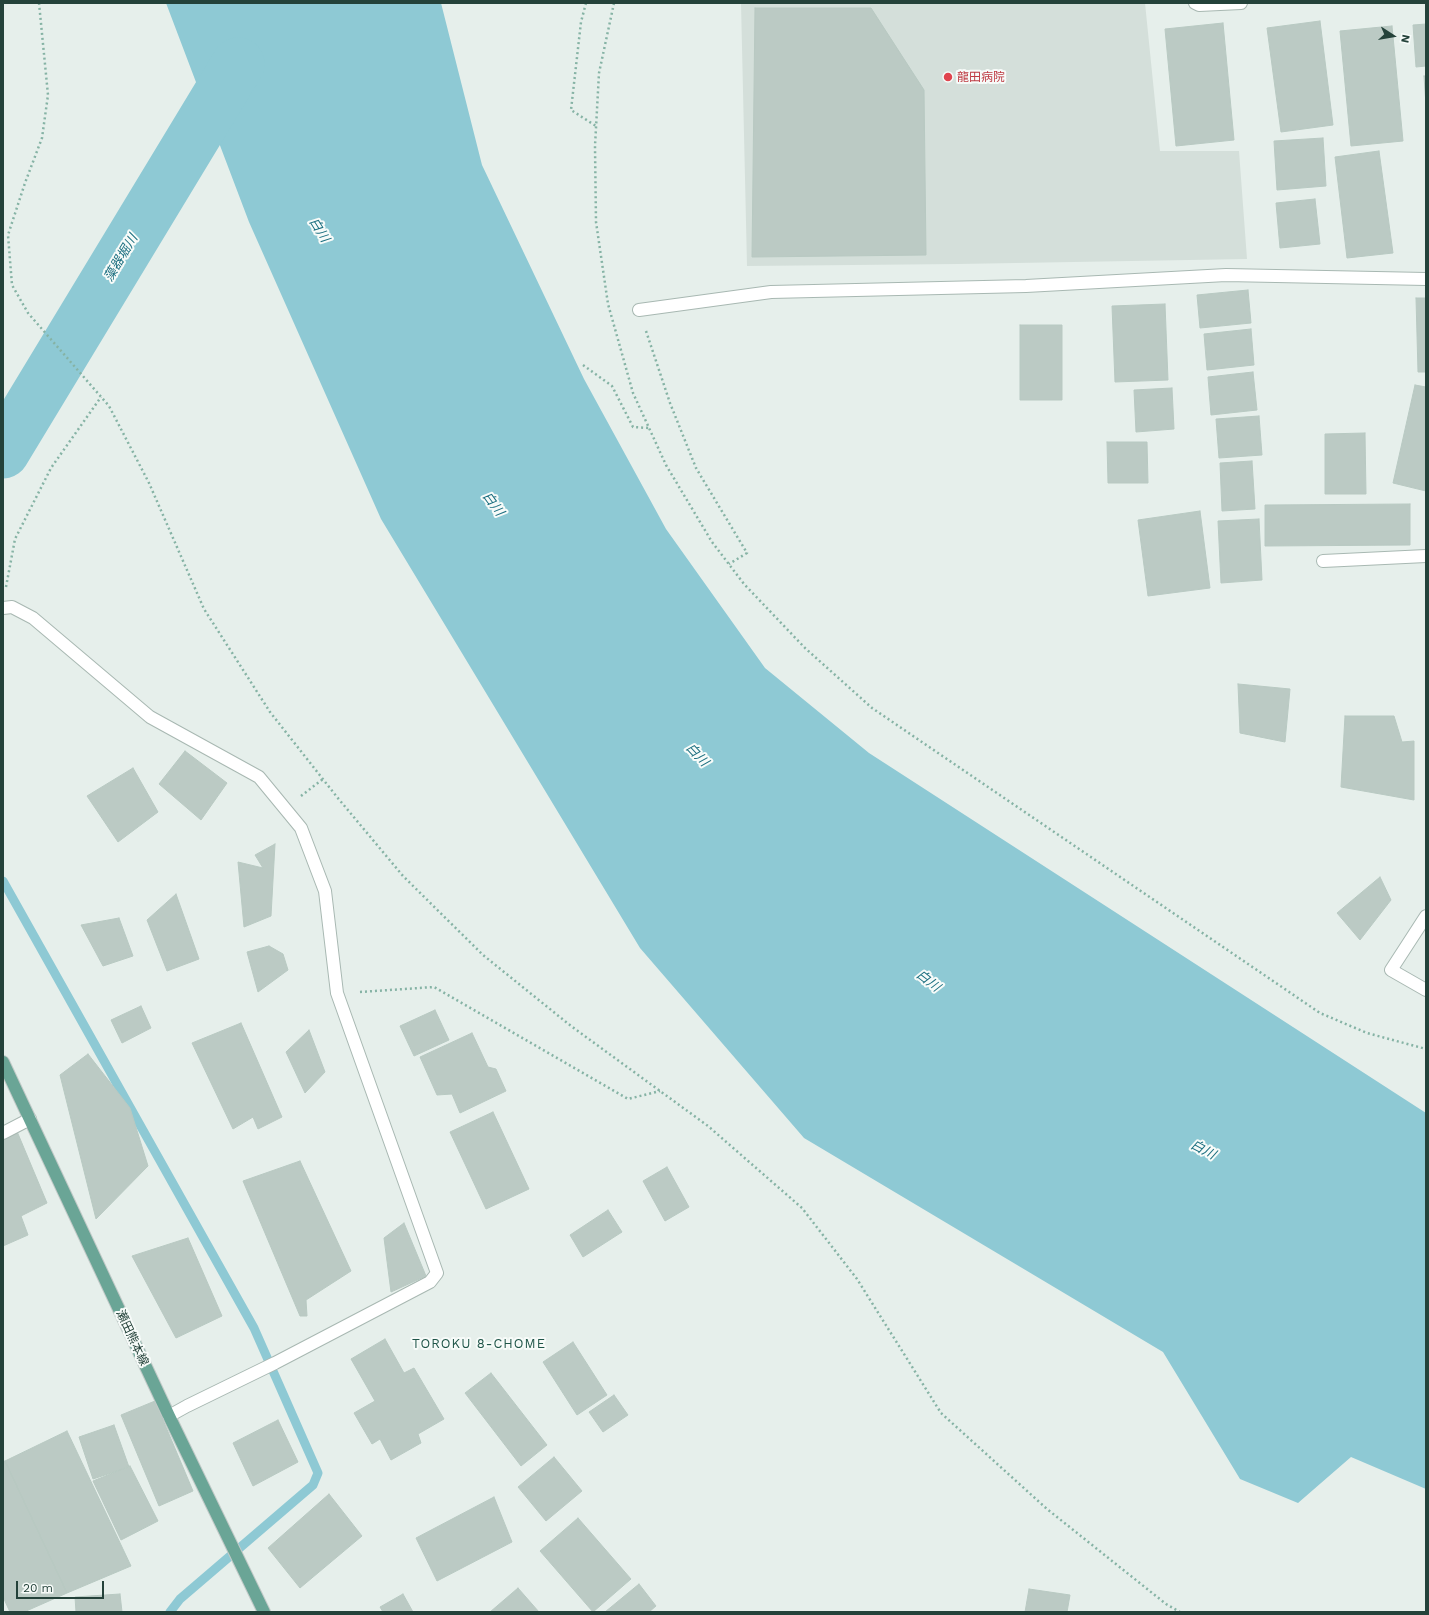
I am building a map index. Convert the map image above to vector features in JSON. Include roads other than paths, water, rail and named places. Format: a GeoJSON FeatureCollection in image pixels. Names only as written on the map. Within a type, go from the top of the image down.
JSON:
{"type":"FeatureCollection","features":[{"type":"Feature","properties":{"kind":"main road","name":"瀬田熊本線"},"geometry":{"type":"LineString","coordinates":[[3,1062],[169,1416],[264,1612]]}},
{"type":"Feature","properties":{"kind":"street"},"geometry":{"type":"LineString","coordinates":[[1195,3],[1199,5],[1241,3]]}},
{"type":"Feature","properties":{"kind":"street"},"geometry":{"type":"LineString","coordinates":[[639,310],[771,292],[1026,286],[1226,275],[1426,279]]}},
{"type":"Feature","properties":{"kind":"street"},"geometry":{"type":"LineString","coordinates":[[1323,561],[1426,556]]}},
{"type":"Feature","properties":{"kind":"street"},"geometry":{"type":"LineString","coordinates":[[3,608],[12,607],[33,618],[150,717],[259,777],[301,828],[325,891],[337,993],[437,1273],[430,1282],[275,1363],[169,1416]]}},
{"type":"Feature","properties":{"kind":"street"},"geometry":{"type":"LineString","coordinates":[[1426,916],[1391,970],[1426,990]]}},
{"type":"Feature","properties":{"kind":"street"},"geometry":{"type":"LineString","coordinates":[[3,1133],[30,1119]]}},
{"type":"Feature","properties":{"kind":"water","name":"白川"},"geometry":{"type":"Polygon","coordinates":[[[166,3],[441,3],[482,165],[584,379],[666,529],[765,668],[869,753],[1426,1113],[1426,1489],[1351,1457],[1298,1503],[1240,1479],[1163,1352],[804,1138],[640,948],[381,519],[249,222],[166,3]]]}},
{"type":"Feature","properties":{"kind":"waterway","name":"藻器堀川"},"geometry":{"type":"LineString","coordinates":[[3,452],[238,64]]}},
{"type":"Feature","properties":{"kind":"waterway"},"geometry":{"type":"LineString","coordinates":[[3,881],[254,1328],[318,1473],[313,1485],[180,1599],[170,1612]]}},
{"type":"Feature","properties":{"kind":"place","name":"龍田病院"},"geometry":{"type":"Point","coordinates":[948,77]}},
{"type":"Feature","properties":{"kind":"district","name":"TOROKU 8-CHOME"},"geometry":{"type":"Point","coordinates":[479,1344]}}]}
